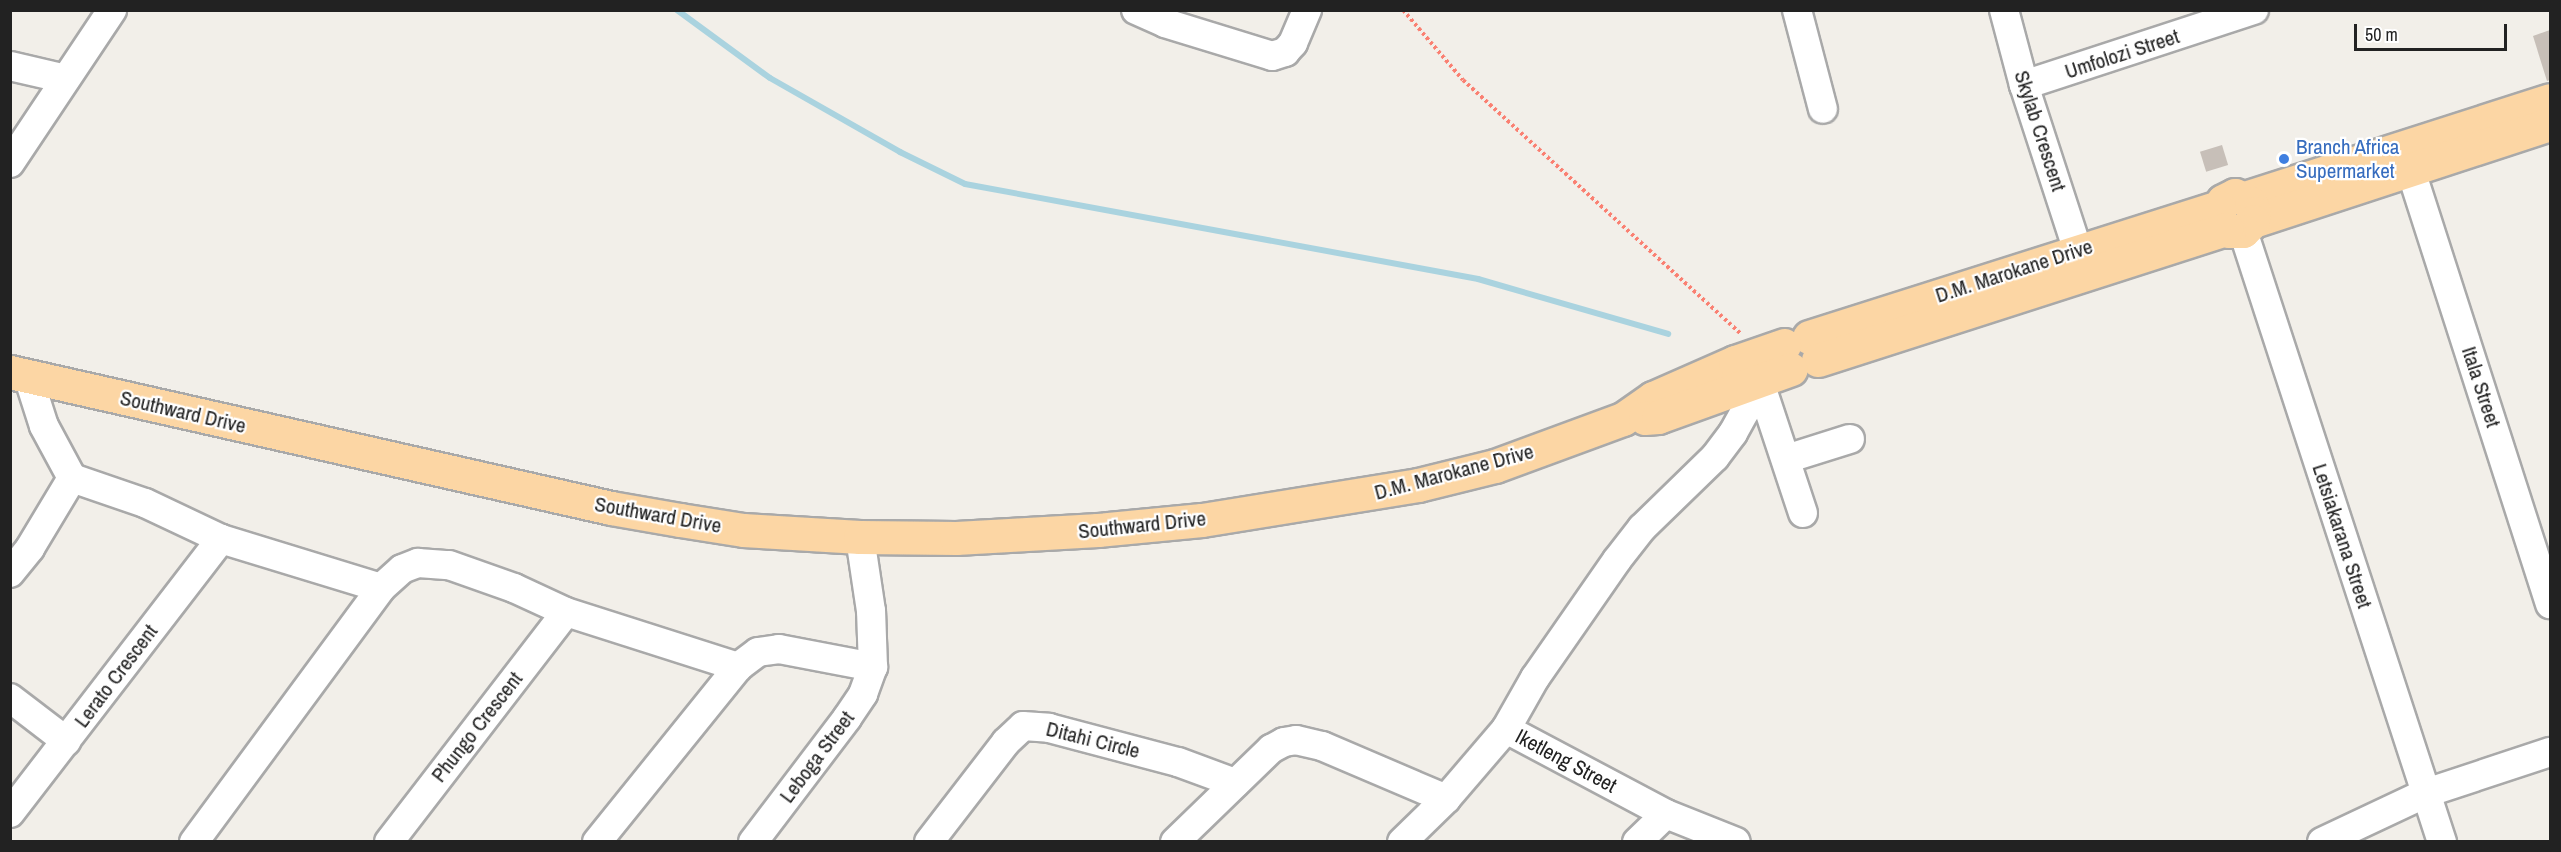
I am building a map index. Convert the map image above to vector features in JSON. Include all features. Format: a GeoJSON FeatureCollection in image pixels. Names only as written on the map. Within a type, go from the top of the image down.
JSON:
{"type":"FeatureCollection","features":[{"type":"Feature","properties":{"kind":"main road","name":"D.M. Marokane Drive"},"geometry":{"type":"LineString","coordinates":[[1781,361],[2078,251],[2237,217],[2550,100]]}},
{"type":"Feature","properties":{"kind":"main road","name":"D.M. Marokane Drive"},"geometry":{"type":"LineString","coordinates":[[1318,503],[1418,485],[1495,466],[1623,419],[1653,398],[1703,374],[1781,361],[2237,217],[2410,171],[2550,124]]}},
{"type":"Feature","properties":{"kind":"main road","name":"Southward Drive"},"geometry":{"type":"LineString","coordinates":[[19,374],[611,508],[743,530],[860,537],[956,538],[1098,530],[1318,503]]}},
{"type":"Feature","properties":{"kind":"street"},"geometry":{"type":"LineString","coordinates":[[10,163],[112,10]]}},
{"type":"Feature","properties":{"kind":"street"},"geometry":{"type":"LineString","coordinates":[[1136,10],[1196,33],[1272,56],[1285,52],[1293,43],[1307,10]]}},
{"type":"Feature","properties":{"kind":"street"},"geometry":{"type":"LineString","coordinates":[[1797,10],[1823,109]]}},
{"type":"Feature","properties":{"kind":"street","name":"Skylab Crescent"},"geometry":{"type":"LineString","coordinates":[[2004,10],[2024,85],[2078,251]]}},
{"type":"Feature","properties":{"kind":"street","name":"Umfolozi Street"},"geometry":{"type":"LineString","coordinates":[[2024,85],[2187,21],[2254,10]]}},
{"type":"Feature","properties":{"kind":"street"},"geometry":{"type":"LineString","coordinates":[[10,66],[66,79]]}},
{"type":"Feature","properties":{"kind":"street","name":"Itala Street"},"geometry":{"type":"LineString","coordinates":[[2410,171],[2550,604]]}},
{"type":"Feature","properties":{"kind":"street","name":"Letsiakarana Street"},"geometry":{"type":"LineString","coordinates":[[2237,217],[2442,842]]}},
{"type":"Feature","properties":{"kind":"street"},"geometry":{"type":"LineString","coordinates":[[1781,361],[1786,459],[1803,513]]}},
{"type":"Feature","properties":{"kind":"street"},"geometry":{"type":"LineString","coordinates":[[1506,729],[1535,678],[1623,552],[1667,501],[1708,464],[1733,434],[1746,410],[1781,361]]}},
{"type":"Feature","properties":{"kind":"street"},"geometry":{"type":"LineString","coordinates":[[19,374],[72,478],[145,503],[221,539],[381,588]]}},
{"type":"Feature","properties":{"kind":"street"},"geometry":{"type":"LineString","coordinates":[[1786,459],[1850,440]]}},
{"type":"Feature","properties":{"kind":"street"},"geometry":{"type":"LineString","coordinates":[[10,573],[30,548],[72,478]]}},
{"type":"Feature","properties":{"kind":"street"},"geometry":{"type":"LineString","coordinates":[[597,842],[738,667],[759,652],[769,649],[794,651],[873,668],[873,634],[860,537]]}},
{"type":"Feature","properties":{"kind":"street","name":"Lerato Crescent"},"geometry":{"type":"LineString","coordinates":[[10,813],[221,539]]}},
{"type":"Feature","properties":{"kind":"street"},"geometry":{"type":"LineString","coordinates":[[194,842],[381,588],[402,569],[418,563],[432,562],[449,565],[514,588],[566,612],[738,667]]}},
{"type":"Feature","properties":{"kind":"street","name":"Phungo Crescent"},"geometry":{"type":"LineString","coordinates":[[388,842],[566,612]]}},
{"type":"Feature","properties":{"kind":"street","name":"Leboga Street"},"geometry":{"type":"LineString","coordinates":[[753,842],[847,718],[863,694],[873,668]]}},
{"type":"Feature","properties":{"kind":"street"},"geometry":{"type":"LineString","coordinates":[[10,698],[66,741]]}},
{"type":"Feature","properties":{"kind":"street","name":"Ditahi Circle"},"geometry":{"type":"LineString","coordinates":[[929,842],[1011,737],[1023,726],[1049,728],[1178,762],[1235,783]]}},
{"type":"Feature","properties":{"kind":"street","name":"Iketleng Street"},"geometry":{"type":"LineString","coordinates":[[1402,842],[1446,799],[1506,729],[1666,814],[1736,842]]}},
{"type":"Feature","properties":{"kind":"street"},"geometry":{"type":"LineString","coordinates":[[1175,842],[1272,749],[1284,742],[1296,740],[1322,746],[1446,799]]}},
{"type":"Feature","properties":{"kind":"street"},"geometry":{"type":"LineString","coordinates":[[2322,842],[2426,793],[2550,752]]}},
{"type":"Feature","properties":{"kind":"street"},"geometry":{"type":"LineString","coordinates":[[1637,842],[1666,814]]}},
{"type":"Feature","properties":{"kind":"path"},"geometry":{"type":"LineString","coordinates":[[1403,10],[1463,80],[1781,361]]}},
{"type":"Feature","properties":{"kind":"building"},"geometry":{"type":"Polygon","coordinates":[[[2550,30],[2550,80],[2547,81],[2533,36],[2550,30]]]}},
{"type":"Feature","properties":{"kind":"building"},"geometry":{"type":"Polygon","coordinates":[[[2222,145],[2228,165],[2206,172],[2200,152],[2222,145]]]}},
{"type":"Feature","properties":{"kind":"waterway"},"geometry":{"type":"LineString","coordinates":[[677,10],[770,78],[900,152],[965,184],[1478,279],[1668,334]]}},
{"type":"Feature","properties":{"kind":"place","name":"Branch Africa Supermarket"},"geometry":{"type":"Point","coordinates":[2284,159]}}]}
